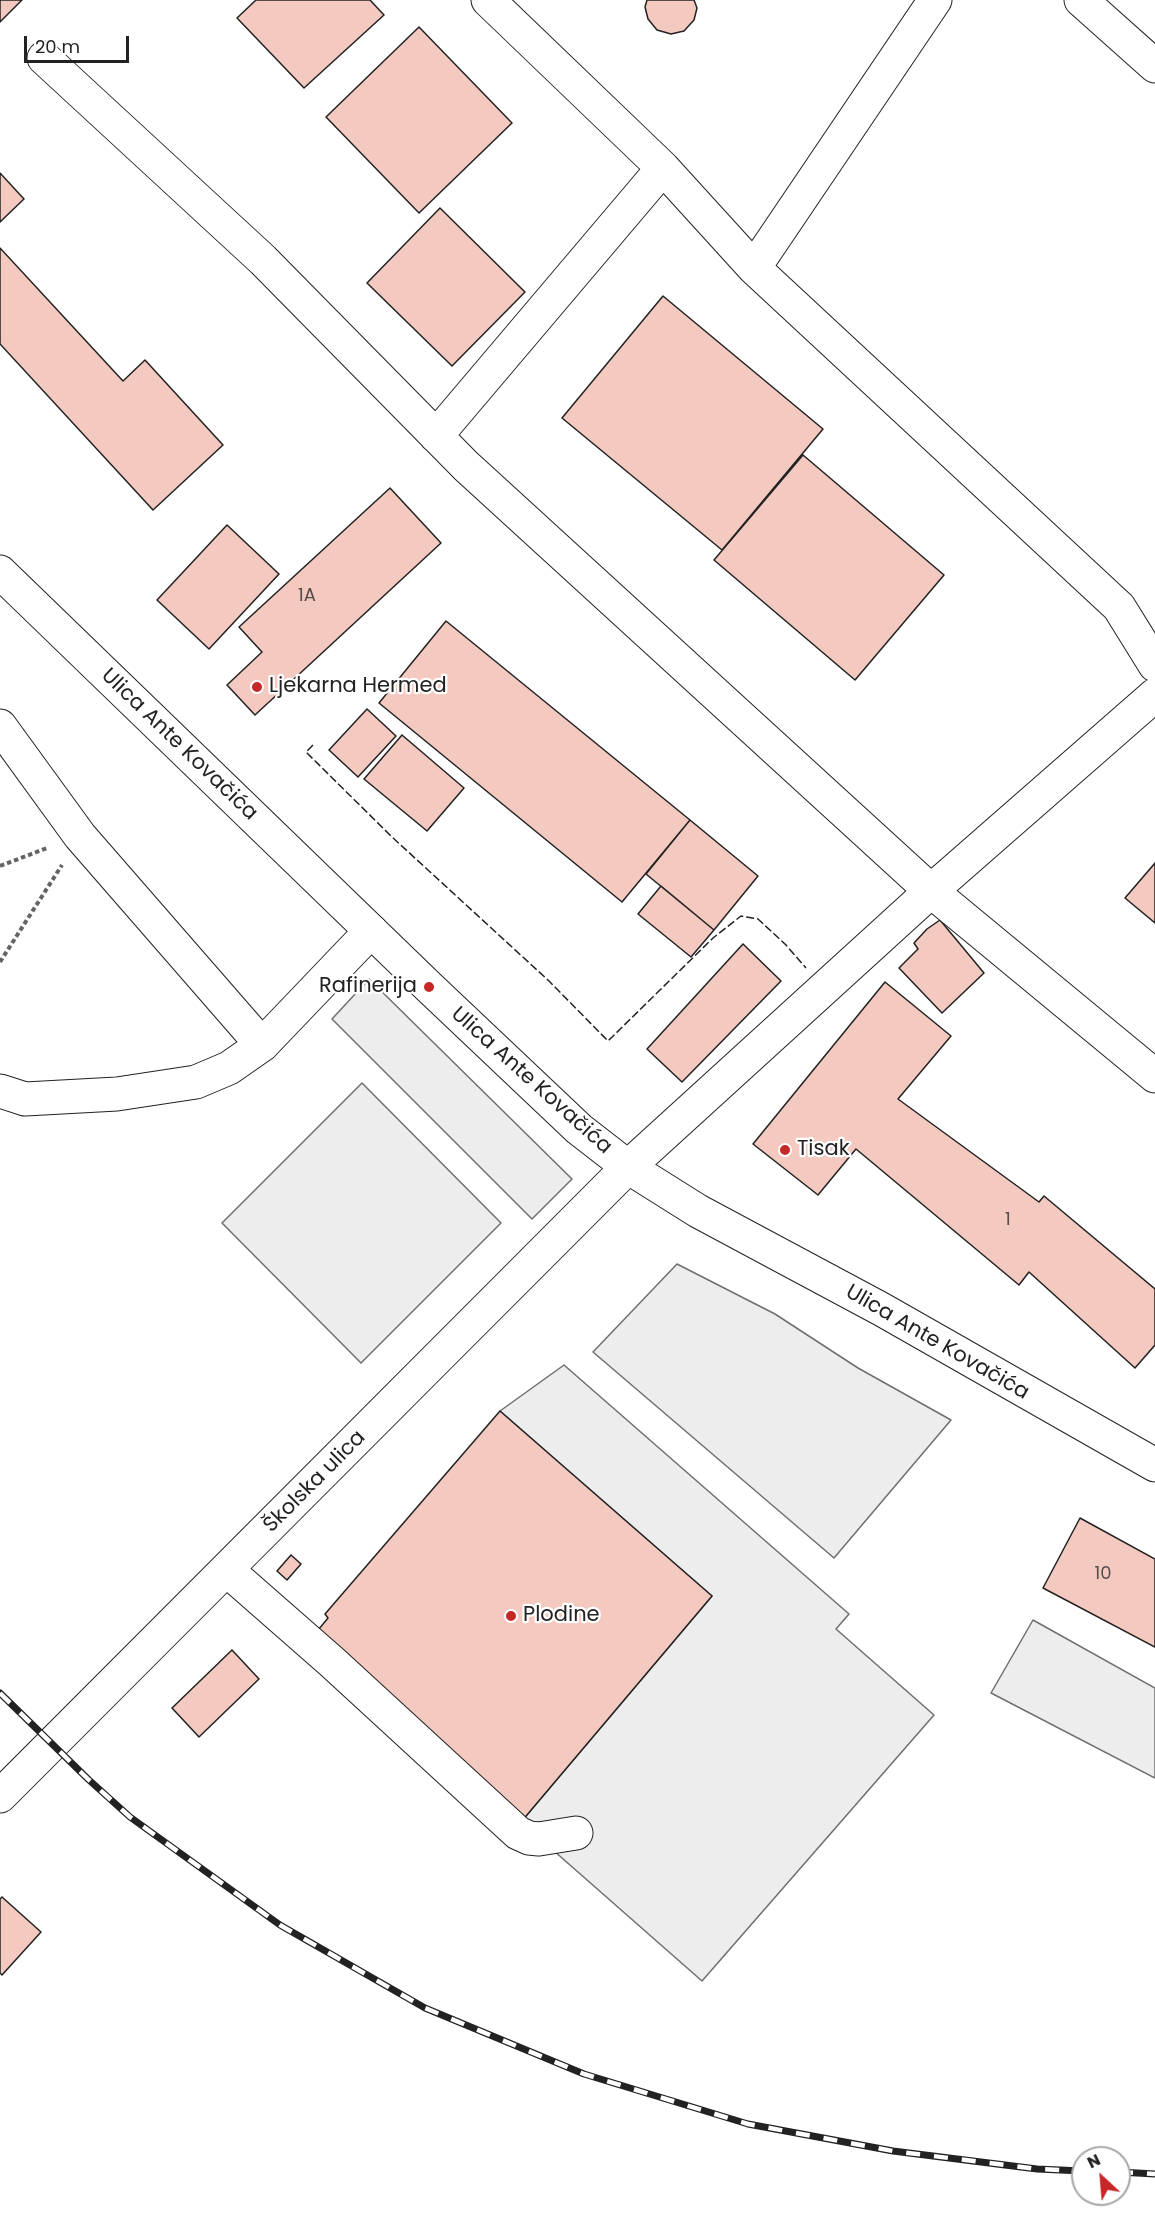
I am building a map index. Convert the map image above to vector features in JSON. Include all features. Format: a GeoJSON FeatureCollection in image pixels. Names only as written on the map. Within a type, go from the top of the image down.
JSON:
{"type":"FeatureCollection","features":[{"type":"Feature","properties":{"kind":"main road"},"geometry":{"type":"LineString","coordinates":[[488,0],[663,168],[754,268],[1119,607],[1155,665]]}},
{"type":"Feature","properties":{"kind":"main road"},"geometry":{"type":"LineString","coordinates":[[754,268],[935,0]]}},
{"type":"Feature","properties":{"kind":"main road"},"geometry":{"type":"LineString","coordinates":[[1081,0],[1155,66]]}},
{"type":"Feature","properties":{"kind":"main road"},"geometry":{"type":"LineString","coordinates":[[44,58],[263,260],[466,466],[932,891],[1155,1076]]}},
{"type":"Feature","properties":{"kind":"main road"},"geometry":{"type":"LineString","coordinates":[[436,436],[663,168]]}},
{"type":"Feature","properties":{"kind":"main road","name":"Ulica Ante Kovačića"},"geometry":{"type":"LineString","coordinates":[[0,572],[579,1129],[628,1167],[698,1211],[880,1309],[1155,1465]]}},
{"type":"Feature","properties":{"kind":"main road","name":"Školska ulica"},"geometry":{"type":"LineString","coordinates":[[0,1796],[628,1167],[932,891],[1155,695]]}},
{"type":"Feature","properties":{"kind":"main road"},"geometry":{"type":"LineString","coordinates":[[0,726],[80,836],[262,1045]]}},
{"type":"Feature","properties":{"kind":"main road"},"geometry":{"type":"LineString","coordinates":[[0,1091],[25,1099],[117,1094],[196,1082],[229,1068],[262,1045],[372,931]]}},
{"type":"Feature","properties":{"kind":"main road"},"geometry":{"type":"LineString","coordinates":[[227,1570],[324,1655],[518,1833],[529,1839],[576,1833]]}},
{"type":"Feature","properties":{"kind":"path"},"geometry":{"type":"LineString","coordinates":[[0,866],[80,836]]}},
{"type":"Feature","properties":{"kind":"path"},"geometry":{"type":"LineString","coordinates":[[0,962],[80,836]]}},
{"type":"Feature","properties":{"kind":"shaded area"},"geometry":{"type":"Polygon","coordinates":[[[369,979],[572,1179],[532,1219],[332,1019],[369,979]]]}},
{"type":"Feature","properties":{"kind":"shaded area"},"geometry":{"type":"Polygon","coordinates":[[[362,1083],[501,1223],[361,1363],[222,1223],[362,1083]]]}},
{"type":"Feature","properties":{"kind":"shaded area"},"geometry":{"type":"Polygon","coordinates":[[[677,1264],[775,1314],[858,1368],[951,1420],[834,1558],[593,1352],[677,1264]]]}},
{"type":"Feature","properties":{"kind":"shaded area"},"geometry":{"type":"Polygon","coordinates":[[[564,1365],[849,1614],[836,1629],[934,1715],[702,1981],[521,1822],[712,1596],[500,1411],[564,1365]]]}},
{"type":"Feature","properties":{"kind":"shaded area"},"geometry":{"type":"Polygon","coordinates":[[[1033,1620],[1155,1688],[1155,1778],[991,1693],[1033,1620]]]}},
{"type":"Feature","properties":{"kind":"building"},"geometry":{"type":"Polygon","coordinates":[[[0,0],[22,0],[0,22],[0,0]]]}},
{"type":"Feature","properties":{"kind":"building"},"geometry":{"type":"Polygon","coordinates":[[[256,0],[370,0],[384,15],[304,88],[237,18],[256,0]]]}},
{"type":"Feature","properties":{"kind":"building"},"geometry":{"type":"Polygon","coordinates":[[[647,0],[694,0],[697,8],[694,20],[684,31],[671,34],[657,30],[648,19],[645,7],[647,0]]]}},
{"type":"Feature","properties":{"kind":"building"},"geometry":{"type":"Polygon","coordinates":[[[419,27],[512,123],[419,213],[326,117],[419,27]]]}},
{"type":"Feature","properties":{"kind":"building"},"geometry":{"type":"Polygon","coordinates":[[[0,173],[24,199],[0,222],[0,173]]]}},
{"type":"Feature","properties":{"kind":"building"},"geometry":{"type":"Polygon","coordinates":[[[440,208],[525,292],[452,366],[367,283],[440,208]]]}},
{"type":"Feature","properties":{"kind":"building"},"geometry":{"type":"Polygon","coordinates":[[[0,248],[123,381],[145,360],[223,445],[153,510],[0,344],[0,248]]]}},
{"type":"Feature","properties":{"kind":"building"},"geometry":{"type":"Polygon","coordinates":[[[663,296],[823,429],[722,550],[562,418],[663,296]]]}},
{"type":"Feature","properties":{"kind":"building"},"geometry":{"type":"Polygon","coordinates":[[[803,455],[944,575],[855,680],[714,560],[803,455]]]}},
{"type":"Feature","properties":{"kind":"building"},"geometry":{"type":"Polygon","coordinates":[[[390,488],[441,543],[255,715],[227,685],[262,652],[239,627],[390,488]]]}},
{"type":"Feature","properties":{"kind":"building"},"geometry":{"type":"Polygon","coordinates":[[[227,525],[279,574],[209,649],[157,600],[227,525]]]}},
{"type":"Feature","properties":{"kind":"building"},"geometry":{"type":"Polygon","coordinates":[[[446,621],[690,820],[622,902],[379,703],[446,621]]]}},
{"type":"Feature","properties":{"kind":"building"},"geometry":{"type":"Polygon","coordinates":[[[367,709],[396,736],[358,777],[329,750],[367,709]]]}},
{"type":"Feature","properties":{"kind":"building"},"geometry":{"type":"Polygon","coordinates":[[[402,735],[464,788],[427,831],[364,779],[402,735]]]}},
{"type":"Feature","properties":{"kind":"building"},"geometry":{"type":"Polygon","coordinates":[[[690,820],[758,876],[714,930],[646,874],[690,820]]]}},
{"type":"Feature","properties":{"kind":"building"},"geometry":{"type":"Polygon","coordinates":[[[1155,863],[1155,923],[1125,898],[1155,863]]]}},
{"type":"Feature","properties":{"kind":"building"},"geometry":{"type":"Polygon","coordinates":[[[661,886],[714,930],[691,957],[638,914],[661,886]]]}},
{"type":"Feature","properties":{"kind":"building"},"geometry":{"type":"Polygon","coordinates":[[[940,920],[984,973],[942,1013],[899,968],[918,949],[914,943],[927,929],[940,920]]]}},
{"type":"Feature","properties":{"kind":"building"},"geometry":{"type":"Polygon","coordinates":[[[743,944],[781,981],[682,1082],[647,1049],[743,944]]]}},
{"type":"Feature","properties":{"kind":"building"},"geometry":{"type":"Polygon","coordinates":[[[885,982],[951,1036],[898,1099],[1039,1202],[1044,1196],[1155,1289],[1155,1345],[1135,1368],[1029,1272],[1019,1285],[856,1149],[818,1195],[753,1144],[885,982]]]}},
{"type":"Feature","properties":{"kind":"building","name":"Plodine"},"geometry":{"type":"Polygon","coordinates":[[[500,1411],[712,1596],[521,1822],[314,1635],[328,1618],[325,1614],[500,1411]]]}},
{"type":"Feature","properties":{"kind":"building"},"geometry":{"type":"Polygon","coordinates":[[[1080,1518],[1155,1559],[1155,1647],[1043,1588],[1080,1518]]]}},
{"type":"Feature","properties":{"kind":"building"},"geometry":{"type":"Polygon","coordinates":[[[291,1555],[301,1564],[287,1580],[277,1571],[291,1555]]]}},
{"type":"Feature","properties":{"kind":"building"},"geometry":{"type":"Polygon","coordinates":[[[232,1650],[259,1679],[199,1737],[172,1708],[232,1650]]]}},
{"type":"Feature","properties":{"kind":"building"},"geometry":{"type":"Polygon","coordinates":[[[2,1897],[41,1932],[2,1975],[0,1973],[0,1899],[2,1897]]]}},
{"type":"Feature","properties":{"kind":"railway"},"geometry":{"type":"LineString","coordinates":[[0,1693],[130,1817],[280,1925],[425,2008],[584,2074],[748,2124],[893,2151],[1037,2169],[1071,2170]]}},
{"type":"Feature","properties":{"kind":"railway"},"geometry":{"type":"LineString","coordinates":[[1131,2173],[1155,2174]]}},
{"type":"Feature","properties":{"kind":"fence"},"geometry":{"type":"LineString","coordinates":[[313,745],[306,752],[392,837],[549,981],[608,1041],[713,938],[741,916],[758,919],[786,945],[806,968]]}},
{"type":"Feature","properties":{"kind":"place","name":"Ljekarna Hermed"},"geometry":{"type":"Point","coordinates":[257,687]}},
{"type":"Feature","properties":{"kind":"place","name":"Rafinerija"},"geometry":{"type":"Point","coordinates":[429,987]}},
{"type":"Feature","properties":{"kind":"place","name":"Tisak"},"geometry":{"type":"Point","coordinates":[785,1150]}},
{"type":"Feature","properties":{"kind":"place","name":"Plodine"},"geometry":{"type":"Point","coordinates":[511,1616]}}]}
